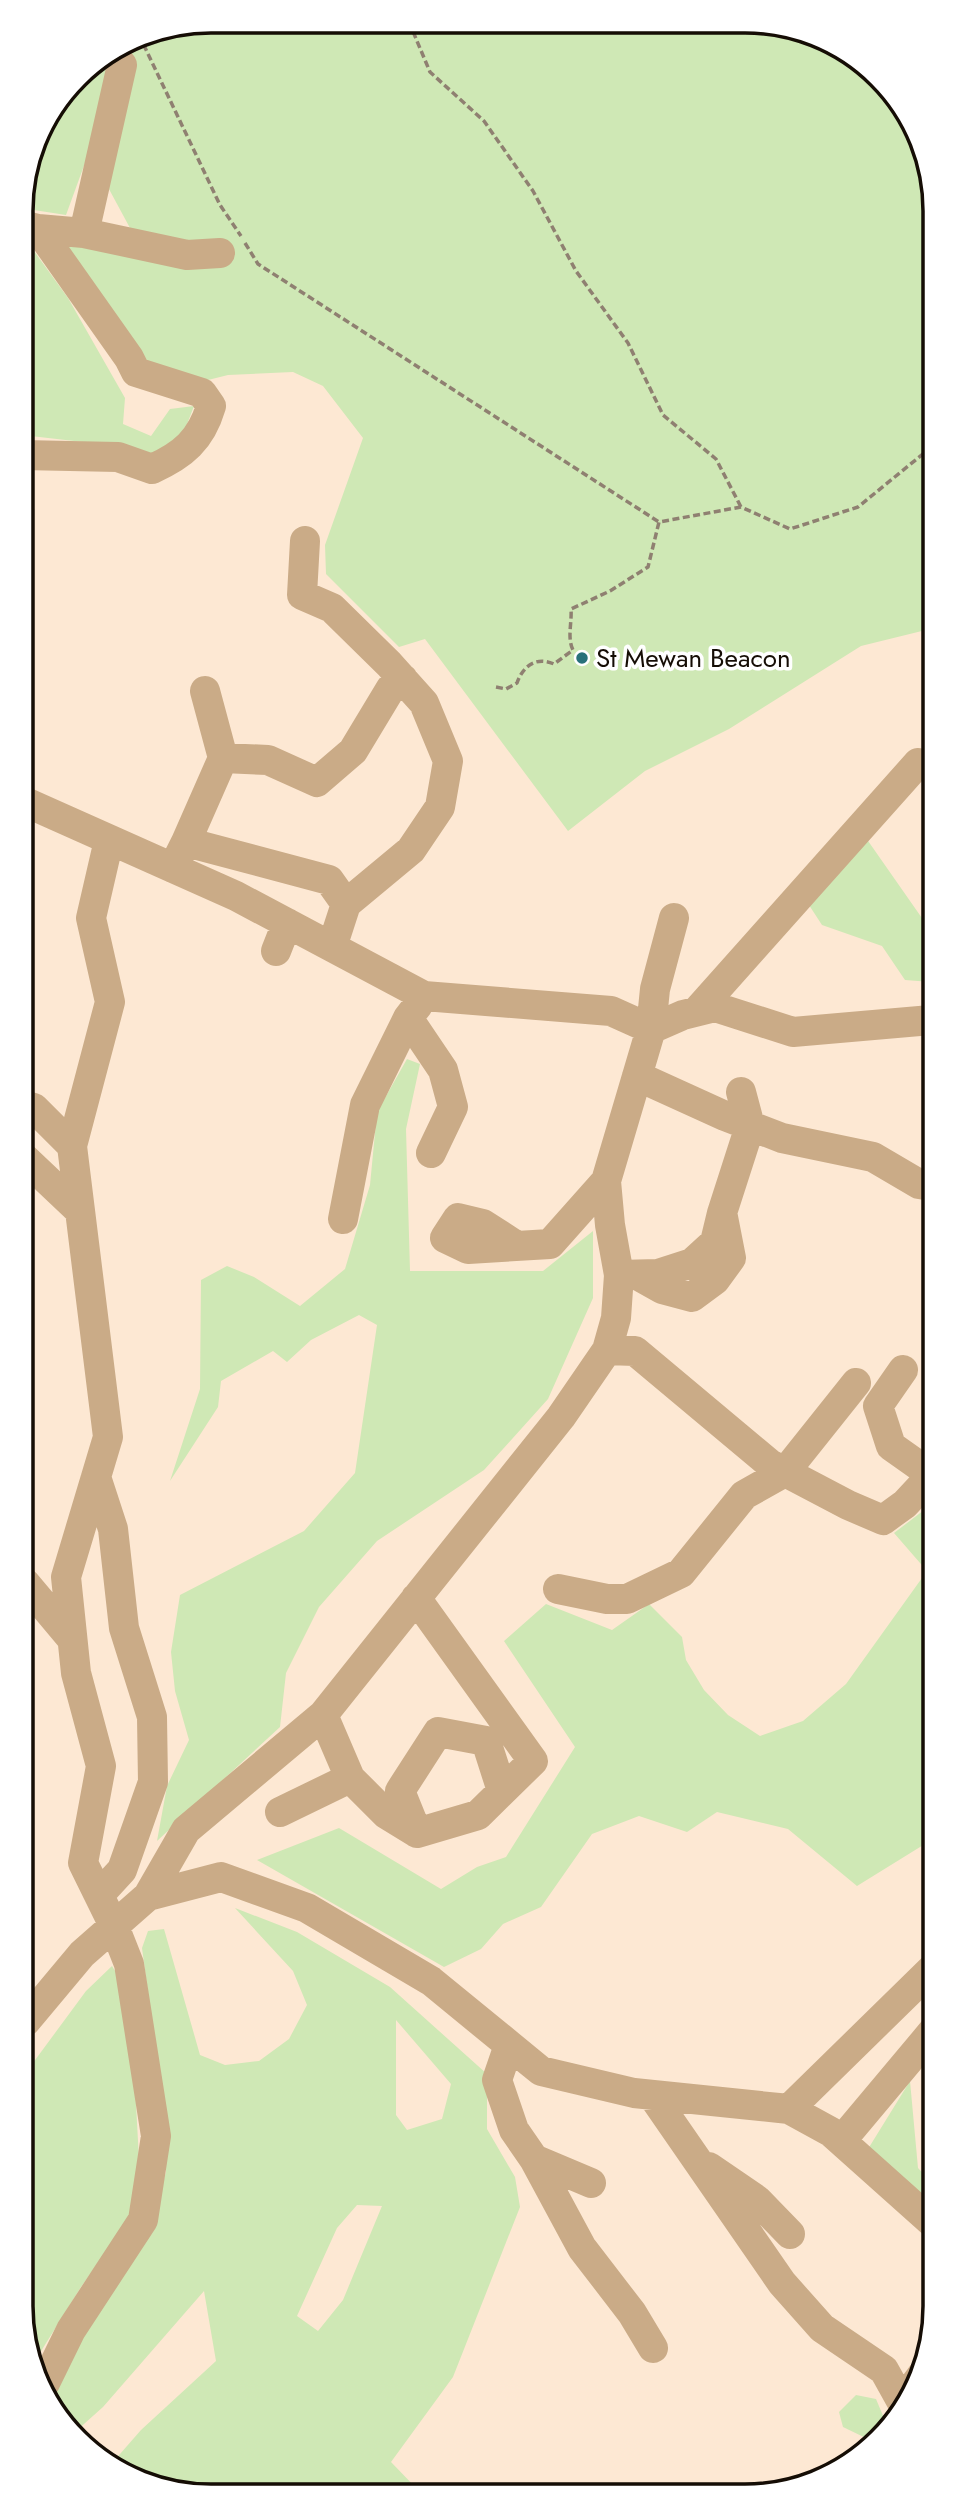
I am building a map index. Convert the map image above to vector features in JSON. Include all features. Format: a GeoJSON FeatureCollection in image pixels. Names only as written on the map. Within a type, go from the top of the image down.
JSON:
{"type":"FeatureCollection","features":[{"type":"Feature","properties":{"kind":"lane"},"geometry":{"type":"LineString","coordinates":[[84,233],[122,65]]}},
{"type":"Feature","properties":{"kind":"lane"},"geometry":{"type":"LineString","coordinates":[[34,227],[84,233],[187,255],[220,253]]}},
{"type":"Feature","properties":{"kind":"lane"},"geometry":{"type":"LineString","coordinates":[[34,232],[129,358],[136,372],[202,393],[211,406],[197,438],[166,462],[152,469],[118,457],[34,455]]}},
{"type":"Feature","properties":{"kind":"lane"},"geometry":{"type":"LineString","coordinates":[[305,541],[302,595],[332,608],[403,680],[424,704],[448,761],[440,807],[411,850],[346,904],[332,947]]}},
{"type":"Feature","properties":{"kind":"lane"},"geometry":{"type":"LineString","coordinates":[[223,758],[268,760],[317,782],[353,751],[391,688],[403,680]]}},
{"type":"Feature","properties":{"kind":"lane"},"geometry":{"type":"LineString","coordinates":[[179,855],[223,758],[205,691]]}},
{"type":"Feature","properties":{"kind":"lane"},"geometry":{"type":"LineString","coordinates":[[697,1012],[918,762]]}},
{"type":"Feature","properties":{"kind":"lane"},"geometry":{"type":"LineString","coordinates":[[34,806],[109,840],[179,855],[329,880],[346,904]]}},
{"type":"Feature","properties":{"kind":"lane"},"geometry":{"type":"LineString","coordinates":[[48,2376],[71,2330],[143,2220],[156,2136],[129,1964],[83,1863],[101,1766],[76,1673],[66,1577],[108,1437],[72,1146],[110,1002],[91,918],[109,840]]}},
{"type":"Feature","properties":{"kind":"lane"},"geometry":{"type":"LineString","coordinates":[[179,855],[236,896],[332,947],[416,1007],[443,1070],[453,1107],[431,1153]]}},
{"type":"Feature","properties":{"kind":"lane"},"geometry":{"type":"LineString","coordinates":[[33,2012],[82,1954],[148,1896],[186,1830],[323,1715],[561,1417],[607,1350],[628,1275],[610,1225],[606,1181],[651,1029],[655,989],[674,918]]}},
{"type":"Feature","properties":{"kind":"lane"},"geometry":{"type":"LineString","coordinates":[[275,951],[287,923]]}},
{"type":"Feature","properties":{"kind":"lane"},"geometry":{"type":"LineString","coordinates":[[416,1007],[611,1011],[651,1029],[683,1014],[715,1007],[793,1032],[923,1021]]}},
{"type":"Feature","properties":{"kind":"lane"},"geometry":{"type":"LineString","coordinates":[[343,1220],[365,1105],[416,1007]]}},
{"type":"Feature","properties":{"kind":"lane"},"geometry":{"type":"LineString","coordinates":[[637,1076],[782,1138],[873,1157],[923,1185]]}},
{"type":"Feature","properties":{"kind":"lane"},"geometry":{"type":"LineString","coordinates":[[628,1275],[658,1275],[692,1263],[715,1242],[750,1126],[741,1092]]}},
{"type":"Feature","properties":{"kind":"lane"},"geometry":{"type":"LineString","coordinates":[[34,1108],[72,1146]]}},
{"type":"Feature","properties":{"kind":"lane"},"geometry":{"type":"LineString","coordinates":[[34,1167],[80,1211]]}},
{"type":"Feature","properties":{"kind":"lane"},"geometry":{"type":"LineString","coordinates":[[516,1246],[550,1244],[606,1181]]}},
{"type":"Feature","properties":{"kind":"lane"},"geometry":{"type":"LineString","coordinates":[[607,1350],[635,1351],[771,1464],[848,1505],[883,1520],[905,1504],[922,1485]]}},
{"type":"Feature","properties":{"kind":"lane"},"geometry":{"type":"LineString","coordinates":[[903,1370],[878,1406],[891,1446],[922,1468]]}},
{"type":"Feature","properties":{"kind":"lane"},"geometry":{"type":"LineString","coordinates":[[558,1589],[607,1599],[627,1599],[681,1573],[744,1495],[785,1472],[856,1383]]}},
{"type":"Feature","properties":{"kind":"lane"},"geometry":{"type":"LineString","coordinates":[[96,1477],[113,1529],[124,1628],[152,1717],[153,1782],[122,1870],[99,1895]]}},
{"type":"Feature","properties":{"kind":"lane"},"geometry":{"type":"LineString","coordinates":[[33,1593],[72,1639]]}},
{"type":"Feature","properties":{"kind":"lane"},"geometry":{"type":"LineString","coordinates":[[323,1715],[350,1778],[386,1814],[417,1833],[478,1815],[533,1761],[416,1598]]}},
{"type":"Feature","properties":{"kind":"lane"},"geometry":{"type":"LineString","coordinates":[[417,1833],[400,1791],[438,1732],[486,1741],[502,1791]]}},
{"type":"Feature","properties":{"kind":"lane"},"geometry":{"type":"LineString","coordinates":[[280,1812],[350,1778]]}},
{"type":"Feature","properties":{"kind":"lane"},"geometry":{"type":"LineString","coordinates":[[148,1896],[220,1877],[307,1908],[431,1981],[541,2071],[634,2094],[789,2109],[831,2132],[922,2213]]}},
{"type":"Feature","properties":{"kind":"lane"},"geometry":{"type":"LineString","coordinates":[[789,2109],[922,1979]]}},
{"type":"Feature","properties":{"kind":"lane"},"geometry":{"type":"LineString","coordinates":[[841,2141],[922,2044]]}},
{"type":"Feature","properties":{"kind":"lane"},"geometry":{"type":"LineString","coordinates":[[509,2045],[497,2080],[514,2130],[534,2159],[582,2248],[632,2313],[653,2347]]}},
{"type":"Feature","properties":{"kind":"lane"},"geometry":{"type":"LineString","coordinates":[[652,2095],[782,2283],[822,2328],[884,2370],[898,2395]]}},
{"type":"Feature","properties":{"kind":"lane"},"geometry":{"type":"LineString","coordinates":[[695,2157],[757,2200],[790,2234]]}},
{"type":"Feature","properties":{"kind":"lane"},"geometry":{"type":"LineString","coordinates":[[534,2159],[591,2183]]}},
{"type":"Feature","properties":{"kind":"path"},"geometry":{"type":"LineString","coordinates":[[414,33],[430,72],[484,121],[533,191],[576,271],[628,343],[663,415],[716,459],[741,507]]}},
{"type":"Feature","properties":{"kind":"path"},"geometry":{"type":"LineString","coordinates":[[144,47],[220,205],[258,264],[659,522],[741,507],[790,529],[858,507],[923,454]]}},
{"type":"Feature","properties":{"kind":"path"},"geometry":{"type":"LineString","coordinates":[[496,687],[506,689],[517,683],[521,670],[533,663],[547,661],[554,664],[573,650],[569,642],[571,609],[610,591],[648,568],[659,522]]}},
{"type":"Feature","properties":{"kind":"green space"},"geometry":{"type":"Polygon","coordinates":[[[211,33],[745,33],[780,37],[824,52],[853,70],[871,85],[886,103],[909,143],[921,188],[923,631],[861,646],[729,729],[645,771],[568,831],[425,639],[399,647],[326,574],[325,545],[363,438],[323,386],[293,372],[228,375],[200,382],[149,366],[62,243],[144,254],[89,152],[66,215],[34,210],[39,165],[57,122],[77,94],[112,63],[165,39],[211,33]]]}},
{"type":"Feature","properties":{"kind":"green space"},"geometry":{"type":"Polygon","coordinates":[[[34,251],[68,298],[125,398],[123,424],[151,436],[170,409],[194,406],[184,432],[153,457],[109,445],[34,436],[34,251]]]}},
{"type":"Feature","properties":{"kind":"green space"},"geometry":{"type":"Polygon","coordinates":[[[866,838],[923,919],[923,981],[905,980],[882,946],[822,925],[807,902],[866,838]]]}},
{"type":"Feature","properties":{"kind":"green space"},"geometry":{"type":"Polygon","coordinates":[[[407,1059],[420,1064],[406,1129],[410,1271],[543,1271],[593,1231],[593,1298],[548,1399],[484,1470],[377,1541],[319,1607],[286,1673],[280,1727],[157,1841],[167,1786],[189,1740],[175,1691],[171,1652],[180,1595],[304,1531],[355,1473],[377,1325],[359,1315],[311,1340],[287,1362],[273,1351],[221,1381],[218,1407],[170,1481],[200,1389],[201,1280],[227,1266],[254,1277],[300,1306],[345,1269],[370,1185],[377,1112],[407,1059]]]}},
{"type":"Feature","properties":{"kind":"green space"},"geometry":{"type":"Polygon","coordinates":[[[922,1511],[922,1566],[894,1533],[922,1511]]]}},
{"type":"Feature","properties":{"kind":"green space"},"geometry":{"type":"Polygon","coordinates":[[[922,1577],[922,1846],[857,1886],[788,1829],[717,1812],[687,1832],[639,1816],[592,1834],[541,1907],[503,1924],[481,1949],[444,1967],[257,1860],[339,1828],[441,1889],[477,1867],[506,1857],[575,1747],[504,1641],[546,1604],[612,1630],[649,1604],[682,1637],[686,1660],[704,1690],[728,1715],[760,1736],[803,1721],[846,1684],[922,1577]]]}},
{"type":"Feature","properties":{"kind":"green space"},"geometry":{"type":"Polygon","coordinates":[[[235,1908],[297,1932],[390,1987],[487,2074],[487,2129],[515,2177],[520,2207],[453,2377],[391,2462],[412,2484],[211,2484],[176,2480],[154,2474],[117,2457],[141,2430],[216,2361],[204,2291],[103,2407],[81,2427],[54,2390],[79,2337],[151,2225],[166,2172],[164,2111],[142,1948],[148,1931],[164,1929],[200,2055],[225,2065],[259,2061],[289,2039],[307,2005],[293,1971],[235,1908]],[[396,2020],[396,2115],[407,2130],[442,2119],[451,2084],[396,2020]],[[357,2205],[337,2228],[297,2316],[318,2331],[343,2300],[382,2206],[357,2205]]]}},
{"type":"Feature","properties":{"kind":"green space"},"geometry":{"type":"Polygon","coordinates":[[[112,1966],[123,1984],[135,2086],[139,2159],[131,2216],[81,2287],[40,2354],[33,2306],[33,2063],[86,1991],[112,1966]]]}},
{"type":"Feature","properties":{"kind":"green space"},"geometry":{"type":"Polygon","coordinates":[[[910,2081],[918,2168],[922,2172],[922,2203],[868,2149],[910,2081]]]}},
{"type":"Feature","properties":{"kind":"green space"},"geometry":{"type":"Polygon","coordinates":[[[856,2395],[876,2399],[884,2417],[865,2437],[843,2427],[839,2412],[856,2395]]]}},
{"type":"Feature","properties":{"kind":"place","name":"St Mewan Beacon"},"geometry":{"type":"Point","coordinates":[582,658]}}]}
